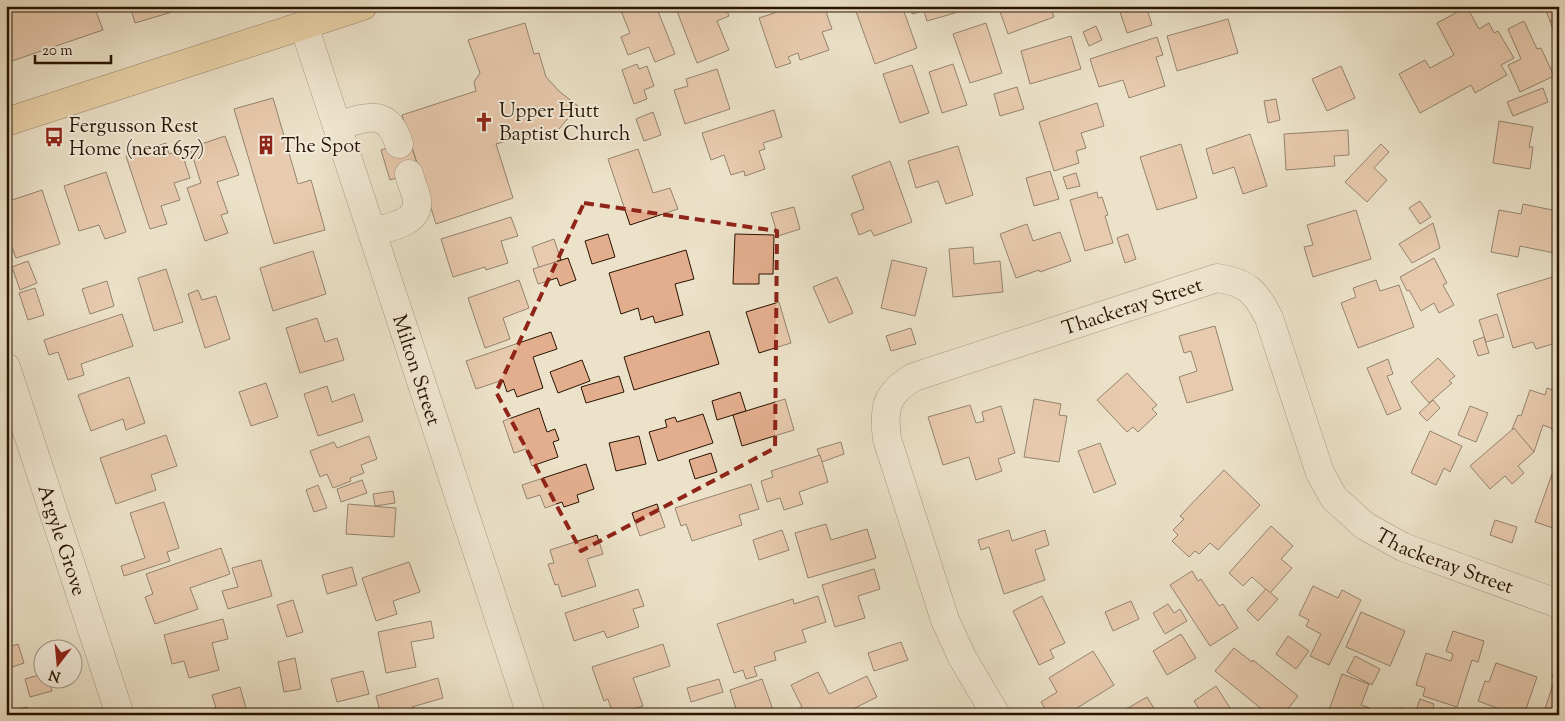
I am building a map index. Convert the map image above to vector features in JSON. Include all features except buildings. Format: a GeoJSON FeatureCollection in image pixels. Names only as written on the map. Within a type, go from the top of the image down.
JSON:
{"type":"FeatureCollection","features":[{"type":"Feature","properties":{"kind":"main road"},"geometry":{"type":"LineString","coordinates":[[6,122],[304,26],[353,8]]}},
{"type":"Feature","properties":{"kind":"street","name":"Milton Street"},"geometry":{"type":"LineString","coordinates":[[304,26],[531,715]]}},
{"type":"Feature","properties":{"kind":"street"},"geometry":{"type":"LineString","coordinates":[[337,126],[368,117],[384,120],[395,130],[399,144]]}},
{"type":"Feature","properties":{"kind":"street"},"geometry":{"type":"LineString","coordinates":[[372,232],[402,223],[413,216],[417,200],[409,174]]}},
{"type":"Feature","properties":{"kind":"street","name":"Thackeray Street"},"geometry":{"type":"LineString","coordinates":[[996,715],[962,657],[945,620],[887,439],[885,417],[888,400],[903,384],[914,377],[1217,278],[1232,280],[1244,285],[1259,297],[1269,318],[1320,473],[1334,498],[1365,526],[1403,547],[1559,604]]}},
{"type":"Feature","properties":{"kind":"street","name":"Argyle Grove"},"geometry":{"type":"LineString","coordinates":[[6,367],[120,715]]}},
{"type":"Feature","properties":{"kind":"highlighted area"},"geometry":{"type":"Polygon","coordinates":[[[584,203],[777,231],[775,448],[581,551],[496,392],[584,203]]]}},
{"type":"Feature","properties":{"kind":"place","name":"Upper Hutt Baptist Church"},"geometry":{"type":"Point","coordinates":[484,122]}},
{"type":"Feature","properties":{"kind":"place","name":"Fergusson Rest Home (near 657)"},"geometry":{"type":"Point","coordinates":[54,137]}},
{"type":"Feature","properties":{"kind":"place","name":"The Spot"},"geometry":{"type":"Point","coordinates":[266,145]}}]}
